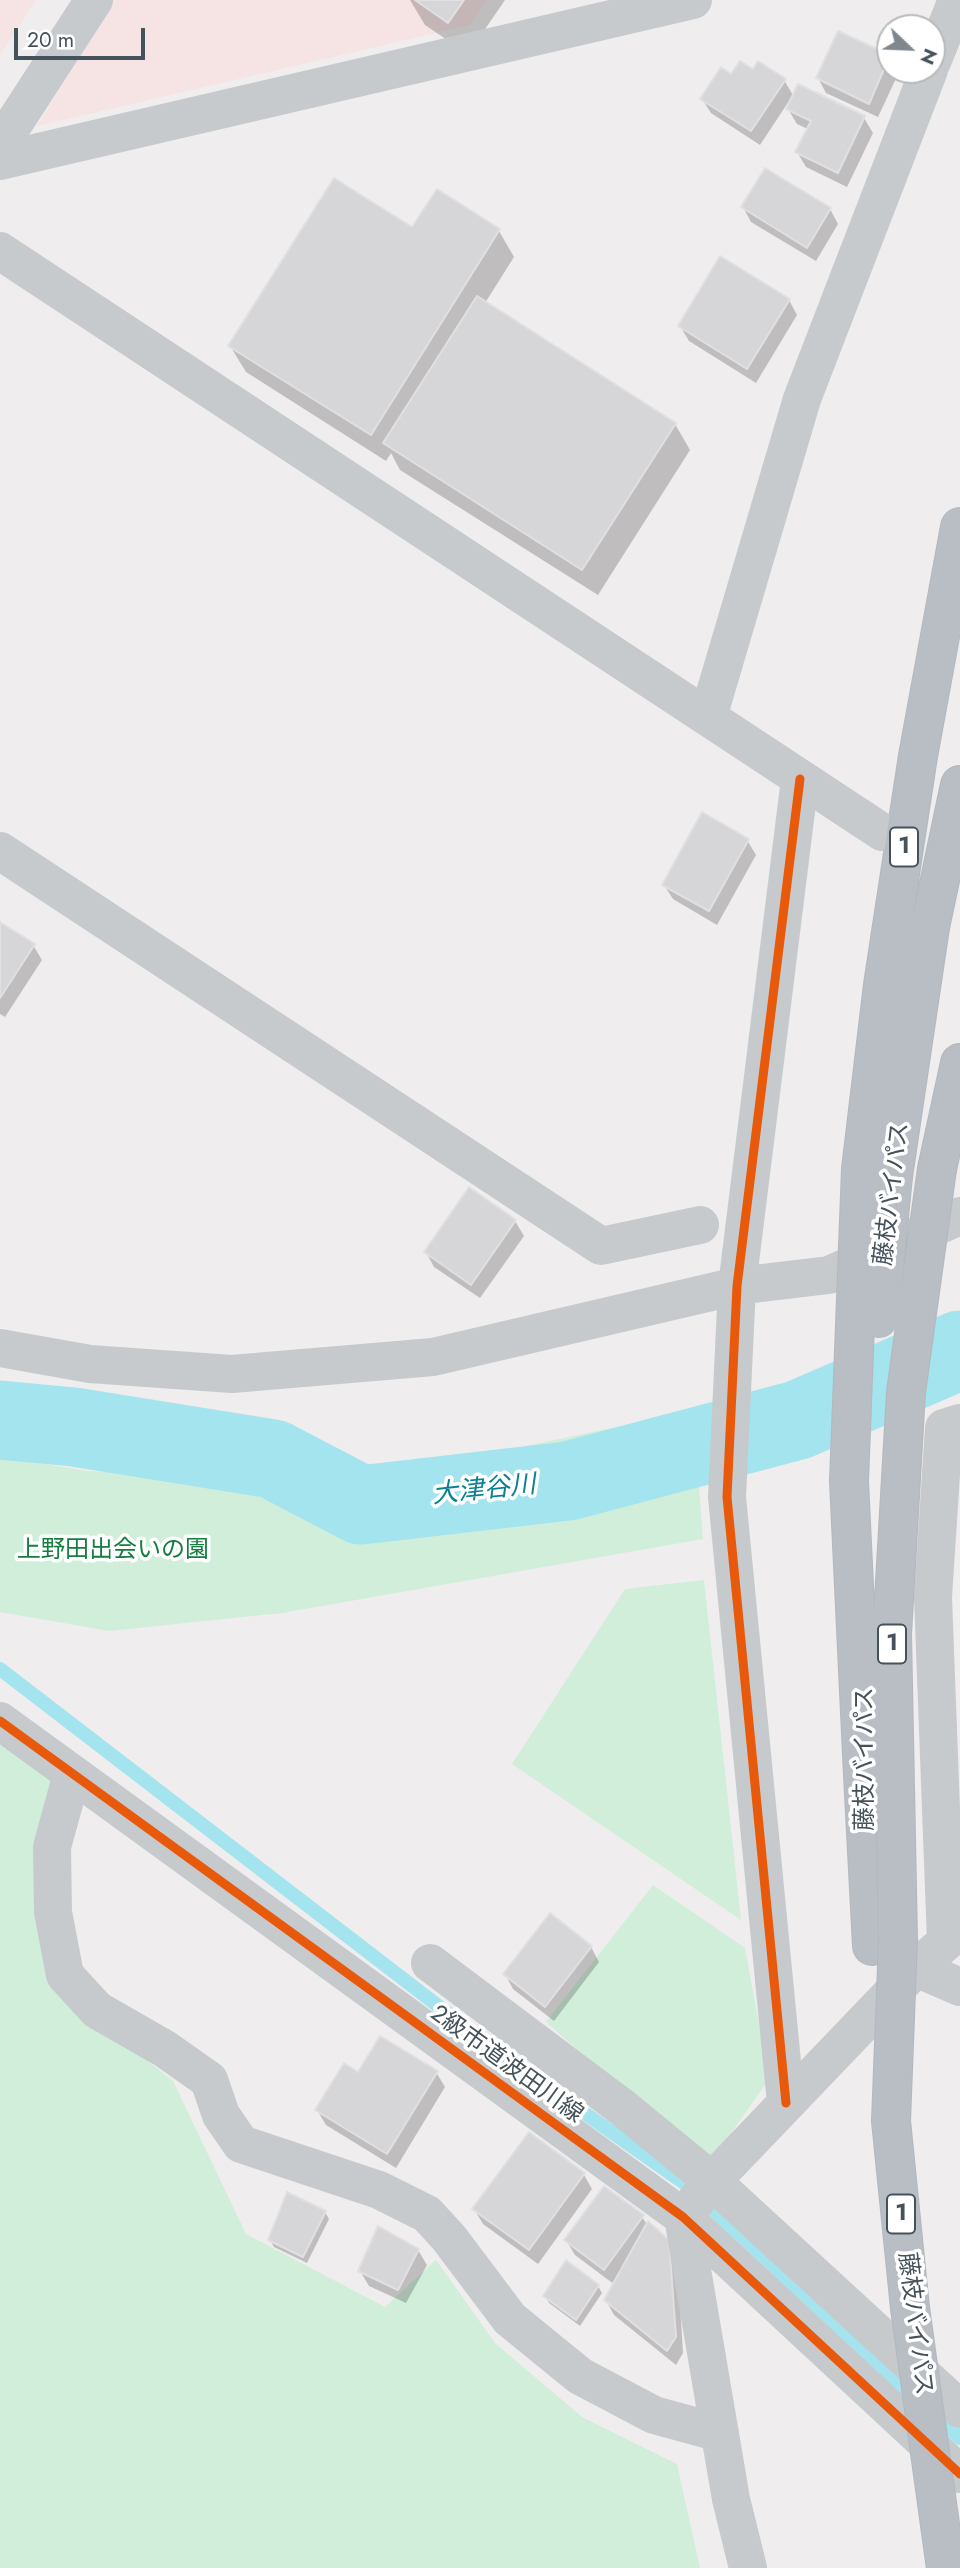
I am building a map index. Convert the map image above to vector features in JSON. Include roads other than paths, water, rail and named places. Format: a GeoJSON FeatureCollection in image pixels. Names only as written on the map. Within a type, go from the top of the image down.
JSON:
{"type":"FeatureCollection","features":[{"type":"Feature","properties":{"kind":"highway","name":"1"},"geometry":{"type":"LineString","coordinates":[[877,1172],[885,972],[918,757],[960,527]]}},
{"type":"Feature","properties":{"kind":"highway","name":"藤枝バイパス"},"geometry":{"type":"LineString","coordinates":[[947,2568],[910,2308],[872,1946],[849,1480],[877,1172],[960,785]]}},
{"type":"Feature","properties":{"kind":"highway","name":"1"},"geometry":{"type":"LineString","coordinates":[[891,2121],[898,1940],[891,1634],[906,1392],[937,1169],[960,1063]]}},
{"type":"Feature","properties":{"kind":"street"},"geometry":{"type":"LineString","coordinates":[[0,145],[94,0]]}},
{"type":"Feature","properties":{"kind":"street"},"geometry":{"type":"LineString","coordinates":[[0,161],[693,0]]}},
{"type":"Feature","properties":{"kind":"street"},"geometry":{"type":"LineString","coordinates":[[946,27],[957,0]]}},
{"type":"Feature","properties":{"kind":"street"},"geometry":{"type":"LineString","coordinates":[[708,717],[802,399],[924,84]]}},
{"type":"Feature","properties":{"kind":"street"},"geometry":{"type":"LineString","coordinates":[[0,251],[882,832]]}},
{"type":"Feature","properties":{"kind":"street"},"geometry":{"type":"LineString","coordinates":[[786,2103],[727,1497],[736,1294],[800,779]]}},
{"type":"Feature","properties":{"kind":"street"},"geometry":{"type":"LineString","coordinates":[[0,851],[601,1246],[700,1225]]}},
{"type":"Feature","properties":{"kind":"street"},"geometry":{"type":"LineString","coordinates":[[0,1348],[90,1364],[232,1374],[419,1359],[829,1275],[960,1216]]}},
{"type":"Feature","properties":{"kind":"street"},"geometry":{"type":"LineString","coordinates":[[748,2568],[732,2499],[683,2217],[712,2181],[786,2103],[916,1968],[953,1936],[933,1597],[944,1428],[960,1423]]}},
{"type":"Feature","properties":{"kind":"street","name":"2級市道波田川線"},"geometry":{"type":"LineString","coordinates":[[0,1721],[683,2217],[960,2474]]}},
{"type":"Feature","properties":{"kind":"street"},"geometry":{"type":"LineString","coordinates":[[72,1774],[52,1847],[53,1912],[65,1975],[97,2010],[165,2049],[209,2080],[221,2115],[241,2144],[379,2190],[427,2214],[449,2238],[510,2319],[580,2376],[654,2415],[720,2433]]}},
{"type":"Feature","properties":{"kind":"street"},"geometry":{"type":"LineString","coordinates":[[430,1963],[623,2108],[712,2181],[960,2409]]}},
{"type":"Feature","properties":{"kind":"street"},"geometry":{"type":"LineString","coordinates":[[916,1968],[960,1987]]}},
{"type":"Feature","properties":{"kind":"waterway","name":"大津谷川"},"geometry":{"type":"LineString","coordinates":[[0,1420],[74,1427],[273,1459],[361,1505],[568,1481],[798,1420],[960,1350]]}},
{"type":"Feature","properties":{"kind":"waterway"},"geometry":{"type":"LineString","coordinates":[[0,1669],[502,2055],[687,2185],[915,2397]]}},
{"type":"Feature","properties":{"kind":"waterway"},"geometry":{"type":"LineString","coordinates":[[933,2413],[960,2438]]}},
{"type":"Feature","properties":{"kind":"park label","name":"上野田出会いの園"},"geometry":{"type":"Point","coordinates":[113,1551]}}]}
